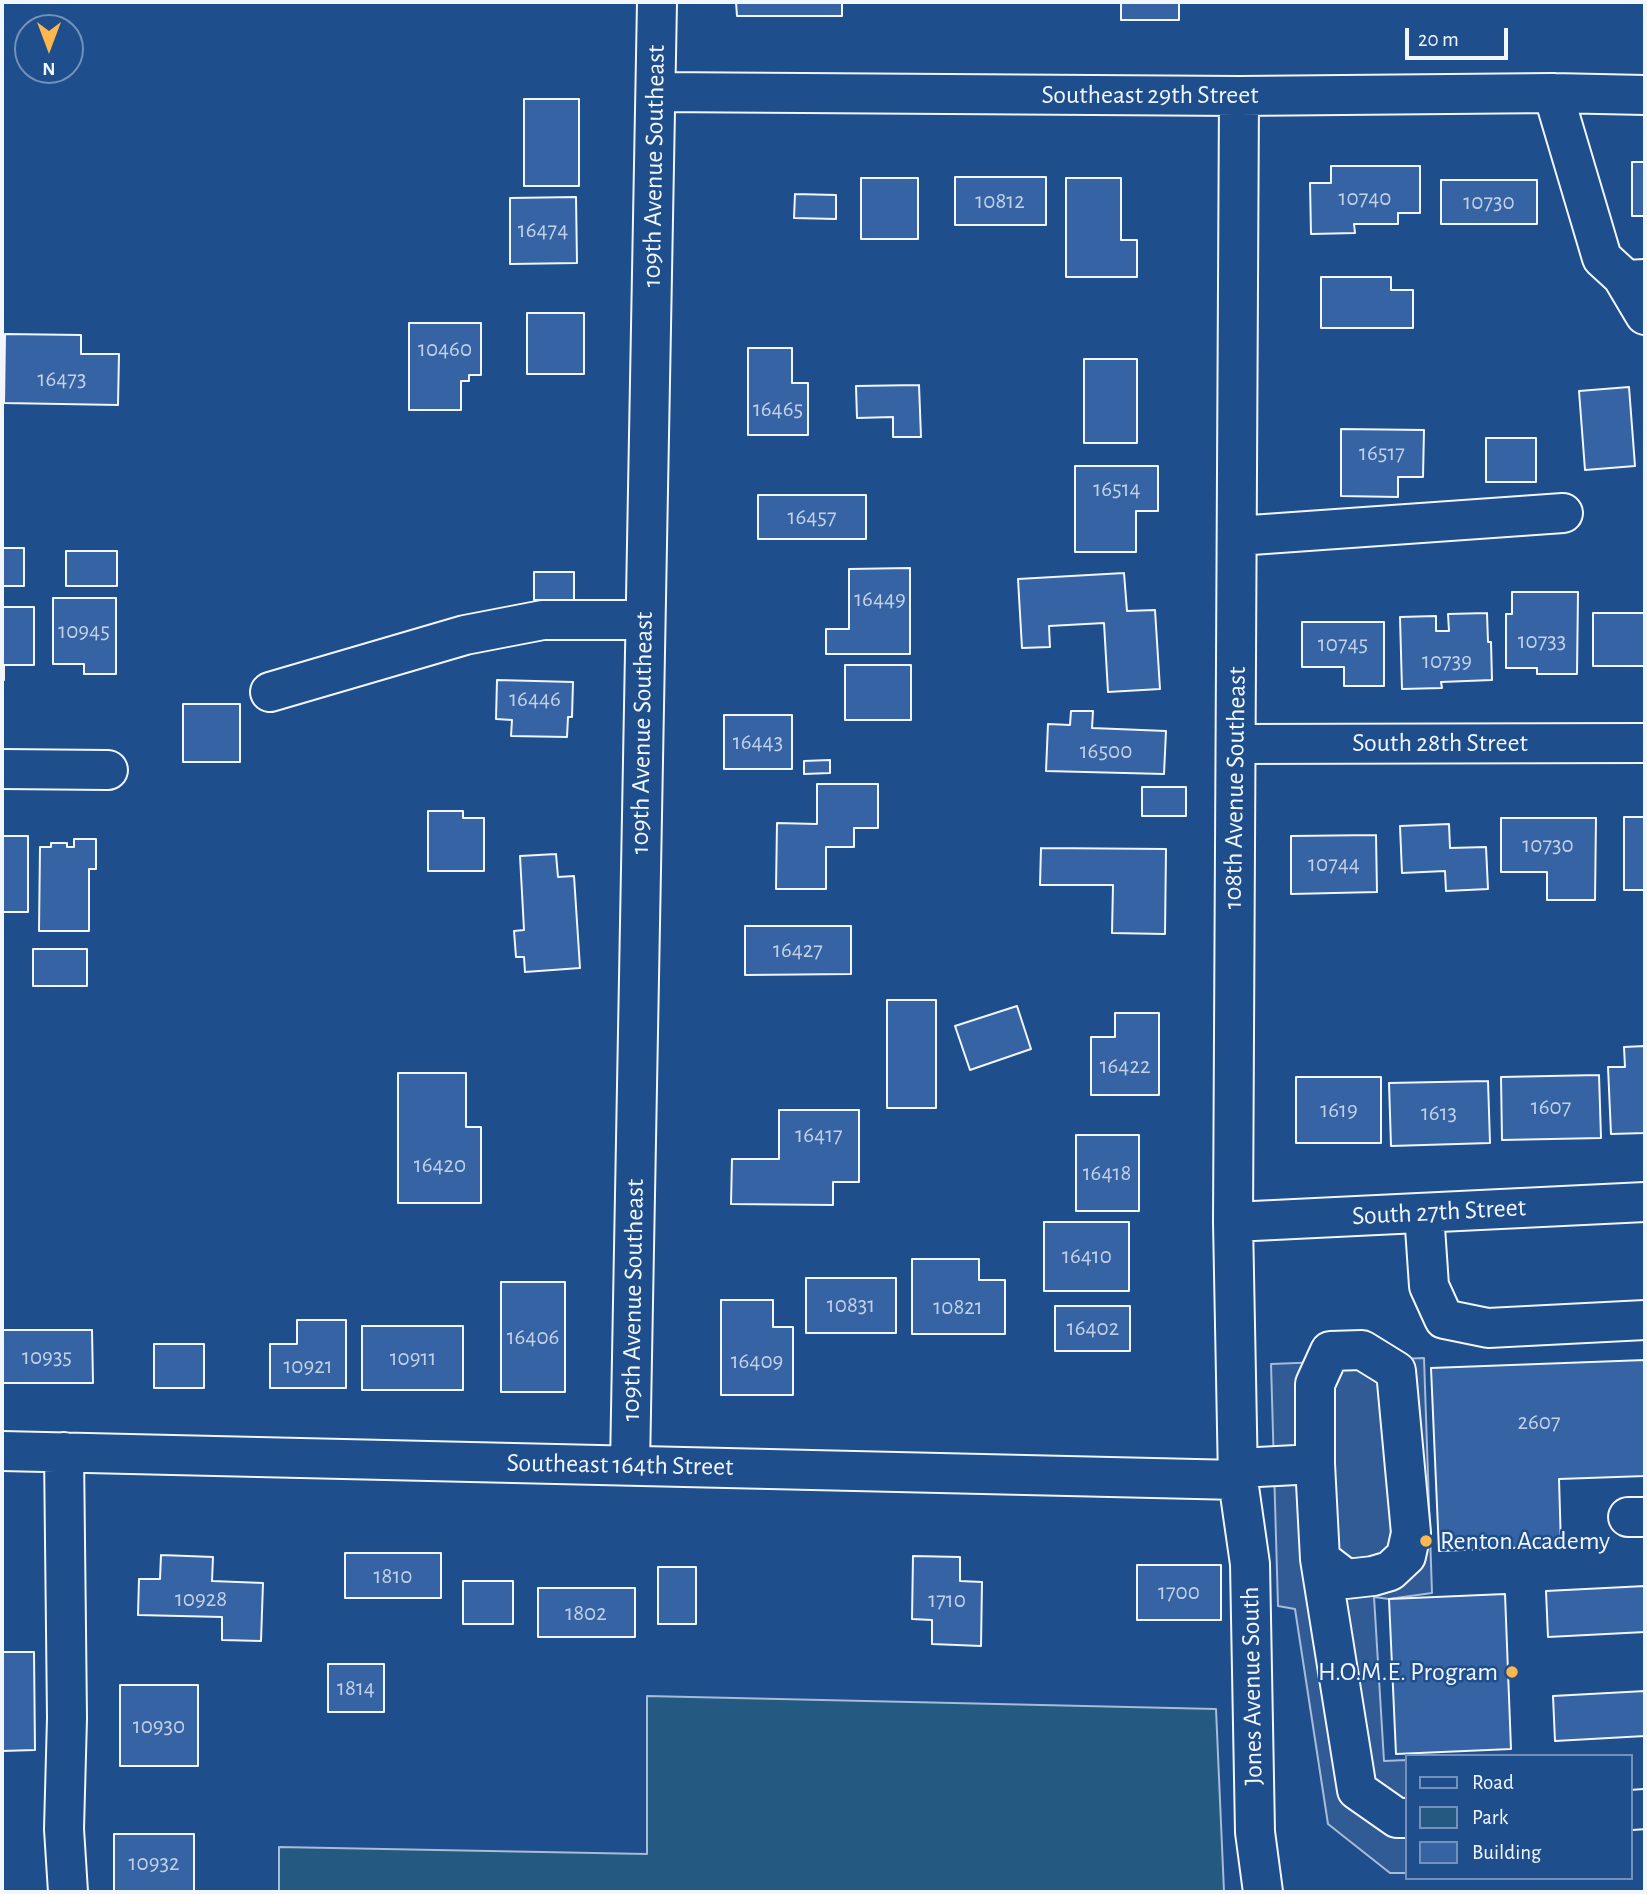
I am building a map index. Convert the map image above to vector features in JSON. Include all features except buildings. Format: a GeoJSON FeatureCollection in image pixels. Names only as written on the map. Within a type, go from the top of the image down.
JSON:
{"type":"FeatureCollection","features":[{"type":"Feature","properties":{"kind":"street","name":"109th Avenue Southeast"},"geometry":{"type":"LineString","coordinates":[[630,1465],[657,2]]}},
{"type":"Feature","properties":{"kind":"street","name":"Southeast 29th Street"},"geometry":{"type":"LineString","coordinates":[[656,92],[1239,96],[1553,93],[1645,95]]}},
{"type":"Feature","properties":{"kind":"street"},"geometry":{"type":"LineString","coordinates":[[1553,93],[1602,258],[1634,279],[1645,315]]}},
{"type":"Feature","properties":{"kind":"street","name":"108th Avenue Southeast"},"geometry":{"type":"LineString","coordinates":[[1239,96],[1233,1222],[1239,1474]]}},
{"type":"Feature","properties":{"kind":"street"},"geometry":{"type":"LineString","coordinates":[[1237,536],[1563,513]]}},
{"type":"Feature","properties":{"kind":"street"},"geometry":{"type":"LineString","coordinates":[[270,692],[425,646],[504,627],[542,620],[644,620]]}},
{"type":"Feature","properties":{"kind":"street","name":"South 28th Street"},"geometry":{"type":"LineString","coordinates":[[1236,744],[1645,743]]}},
{"type":"Feature","properties":{"kind":"street"},"geometry":{"type":"LineString","coordinates":[[2,769],[108,770]]}},
{"type":"Feature","properties":{"kind":"street","name":"South 27th Street"},"geometry":{"type":"LineString","coordinates":[[1233,1222],[1645,1202]]}},
{"type":"Feature","properties":{"kind":"street"},"geometry":{"type":"LineString","coordinates":[[1424,1213],[1429,1286],[1444,1319],[1488,1328],[1645,1320]]}},
{"type":"Feature","properties":{"kind":"street"},"geometry":{"type":"LineString","coordinates":[[1320,1559],[1346,1578],[1373,1576],[1390,1570],[1406,1556],[1411,1533],[1396,1371],[1362,1350],[1330,1351],[1315,1384],[1315,1464],[1320,1559],[1357,1790],[1397,1818],[1406,1818]]}},
{"type":"Feature","properties":{"kind":"street","name":"Southeast 164th Street"},"geometry":{"type":"LineString","coordinates":[[2,1451],[630,1465],[1239,1474],[1315,1464]]}},
{"type":"Feature","properties":{"kind":"street"},"geometry":{"type":"LineString","coordinates":[[64,1452],[67,1718],[64,1829],[68,1892]]}},
{"type":"Feature","properties":{"kind":"street","name":"Jones Avenue South"},"geometry":{"type":"LineString","coordinates":[[1239,1474],[1250,1564],[1255,1832],[1263,1892]]}},
{"type":"Feature","properties":{"kind":"green space"},"geometry":{"type":"Polygon","coordinates":[[[647,1696],[1216,1709],[1224,1892],[279,1892],[279,1847],[647,1854],[647,1696]]]}},
{"type":"Feature","properties":{"kind":"shaded area"},"geometry":{"type":"Polygon","coordinates":[[[1424,1358],[1432,1593],[1389,1599],[1374,1597],[1384,1761],[1406,1760],[1406,1873],[1390,1873],[1328,1824],[1295,1609],[1278,1606],[1271,1364],[1424,1358]]]}},
{"type":"Feature","properties":{"kind":"place","name":"Renton Academy"},"geometry":{"type":"Point","coordinates":[1426,1541]}},
{"type":"Feature","properties":{"kind":"place","name":"H.O.M.E. Program"},"geometry":{"type":"Point","coordinates":[1512,1672]}}]}
